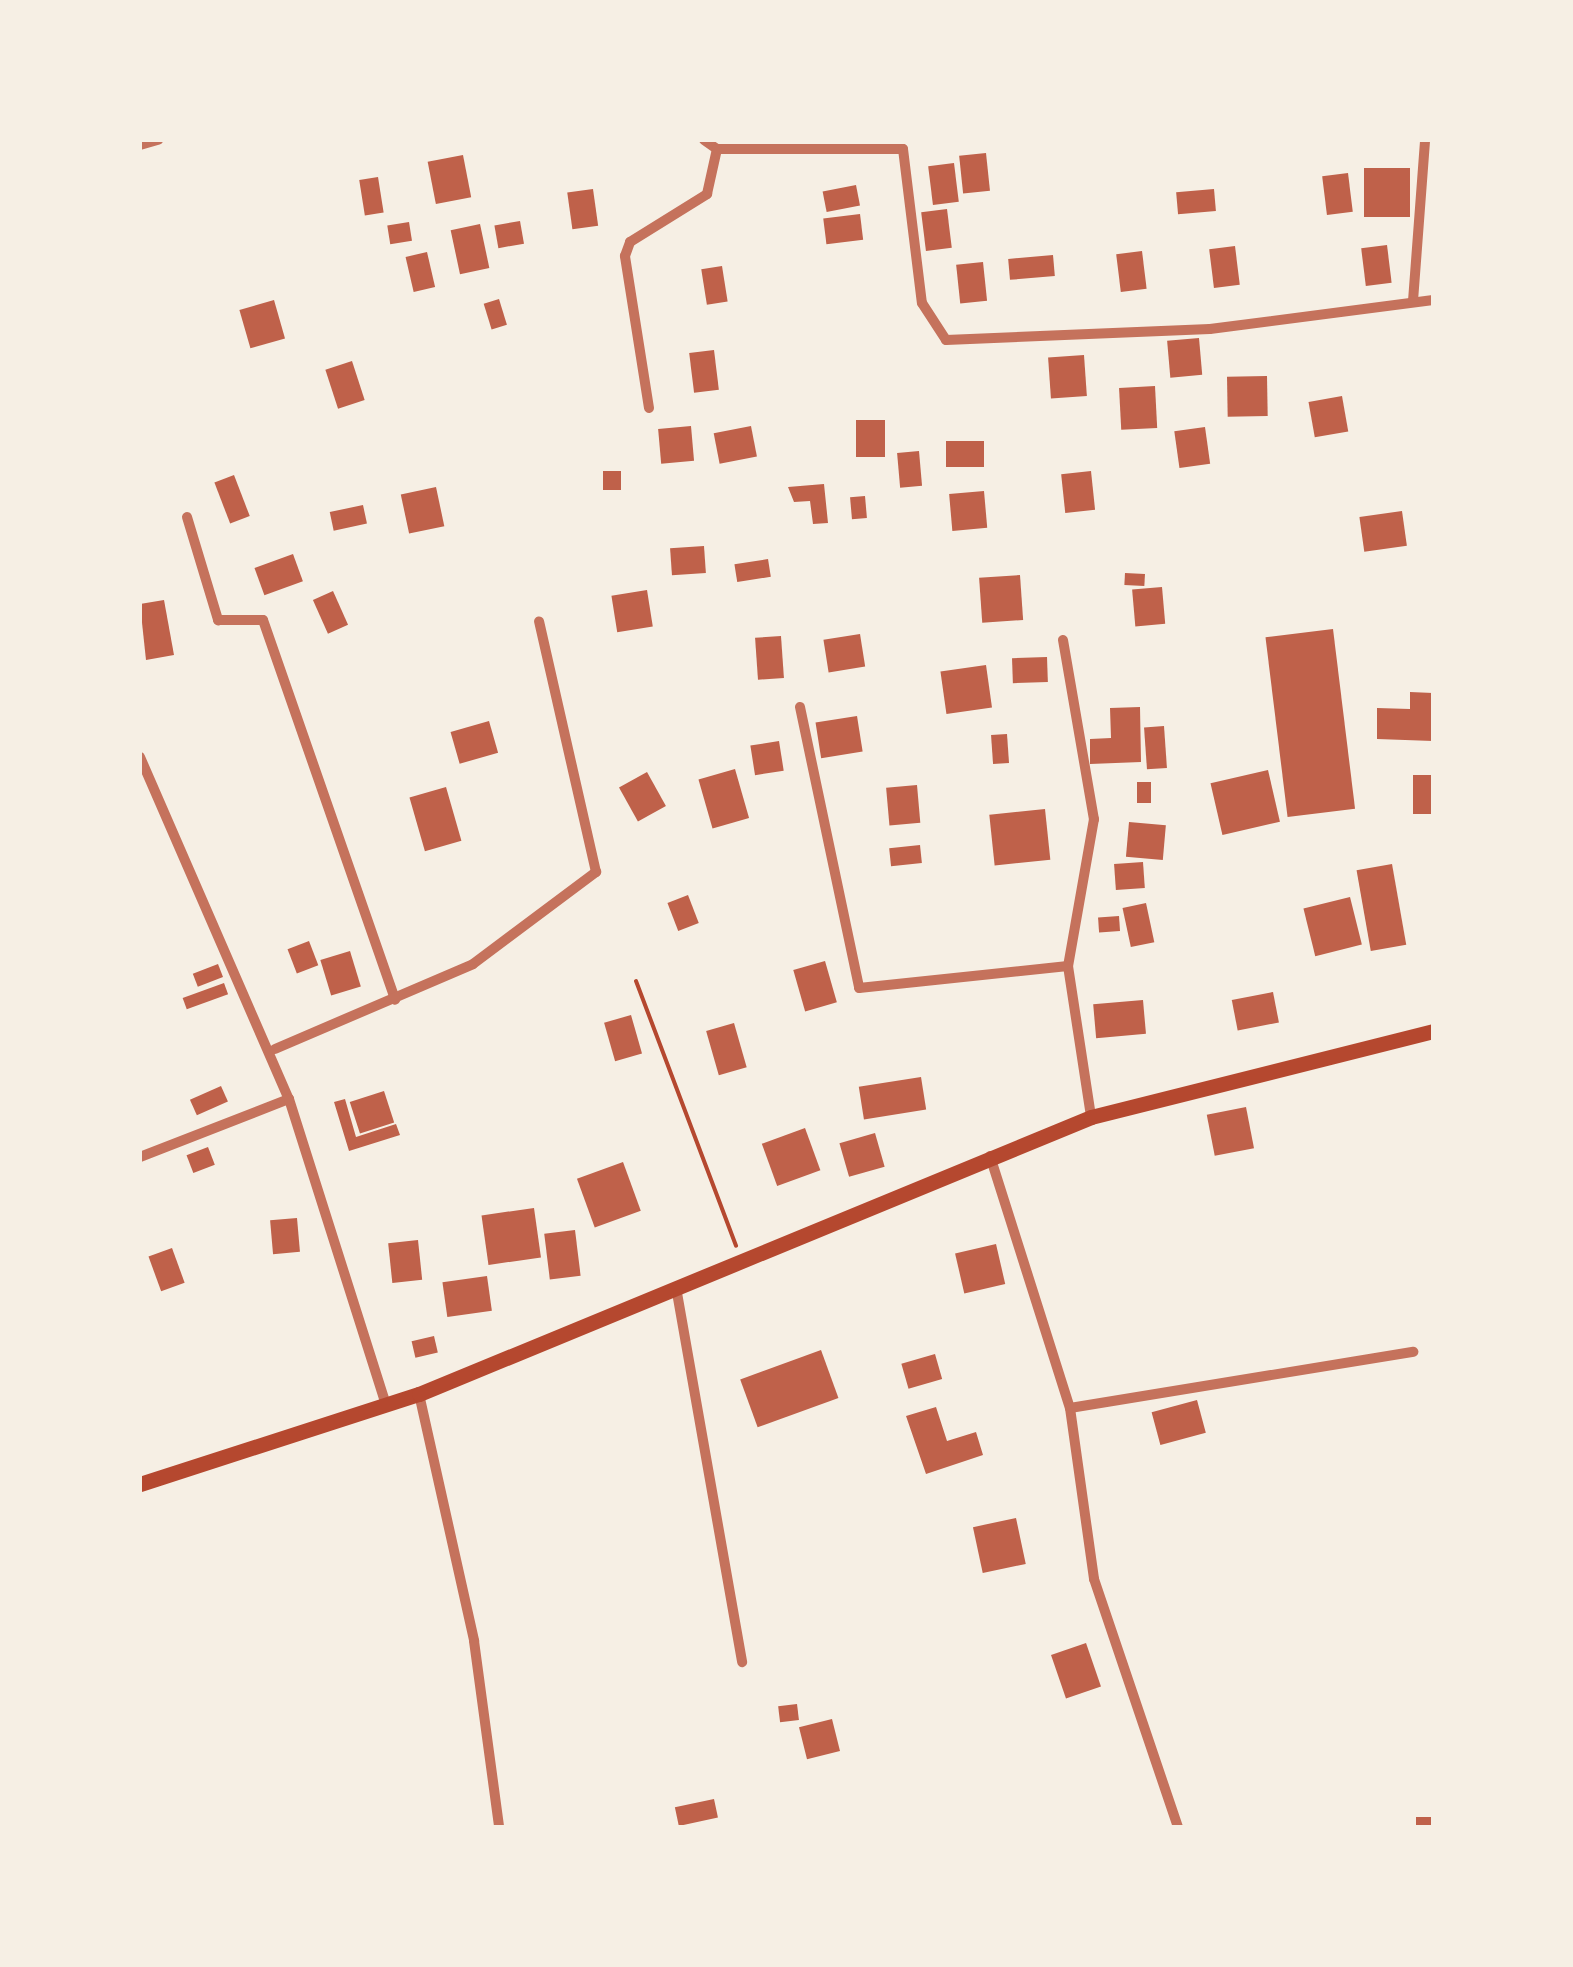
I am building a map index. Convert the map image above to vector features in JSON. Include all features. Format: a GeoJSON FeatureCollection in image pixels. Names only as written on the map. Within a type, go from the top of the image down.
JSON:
{"type":"FeatureCollection","features":[{"type":"Feature","properties":{"kind":"main road"},"geometry":{"type":"LineString","coordinates":[[140,1484],[419,1394],[990,1156],[1092,1118],[1433,1031]]}},
{"type":"Feature","properties":{"kind":"street"},"geometry":{"type":"LineString","coordinates":[[140,145],[158,140]]}},
{"type":"Feature","properties":{"kind":"street"},"geometry":{"type":"LineString","coordinates":[[704,140],[717,148],[903,148],[922,303],[946,340],[1210,329],[1433,300]]}},
{"type":"Feature","properties":{"kind":"street"},"geometry":{"type":"LineString","coordinates":[[1413,301],[1429,153],[1425,140]]}},
{"type":"Feature","properties":{"kind":"street"},"geometry":{"type":"LineString","coordinates":[[649,408],[625,256],[630,242],[707,194],[717,148]]}},
{"type":"Feature","properties":{"kind":"street"},"geometry":{"type":"LineString","coordinates":[[187,517],[218,620],[263,620],[395,1000]]}},
{"type":"Feature","properties":{"kind":"street"},"geometry":{"type":"LineString","coordinates":[[274,1049],[473,964],[596,872],[538,621]]}},
{"type":"Feature","properties":{"kind":"street"},"geometry":{"type":"LineString","coordinates":[[1063,640],[1094,818],[1068,966],[1092,1118]]}},
{"type":"Feature","properties":{"kind":"street"},"geometry":{"type":"LineString","coordinates":[[800,707],[859,988],[877,993],[1068,966]]}},
{"type":"Feature","properties":{"kind":"street"},"geometry":{"type":"LineString","coordinates":[[140,757],[274,1049],[385,1402]]}},
{"type":"Feature","properties":{"kind":"street"},"geometry":{"type":"LineString","coordinates":[[140,1157],[288,1099]]}},
{"type":"Feature","properties":{"kind":"street"},"geometry":{"type":"LineString","coordinates":[[990,1156],[1070,1408],[1094,1579],[1178,1827]]}},
{"type":"Feature","properties":{"kind":"street"},"geometry":{"type":"LineString","coordinates":[[676,1287],[742,1662]]}},
{"type":"Feature","properties":{"kind":"street"},"geometry":{"type":"LineString","coordinates":[[1070,1408],[1413,1352]]}},
{"type":"Feature","properties":{"kind":"street"},"geometry":{"type":"LineString","coordinates":[[419,1394],[474,1641],[499,1827]]}},
{"type":"Feature","properties":{"kind":"path"},"geometry":{"type":"LineString","coordinates":[[636,980],[741,1260]]}},
{"type":"Feature","properties":{"kind":"building"},"geometry":{"type":"Polygon","coordinates":[[[986,153],[990,191],[963,194],[959,156],[986,153]]]}},
{"type":"Feature","properties":{"kind":"building"},"geometry":{"type":"Polygon","coordinates":[[[463,155],[471,197],[436,204],[428,162],[463,155]]]}},
{"type":"Feature","properties":{"kind":"building"},"geometry":{"type":"Polygon","coordinates":[[[954,163],[959,202],[933,205],[928,166],[954,163]]]}},
{"type":"Feature","properties":{"kind":"building"},"geometry":{"type":"Polygon","coordinates":[[[1364,168],[1410,168],[1410,217],[1364,217],[1364,168]]]}},
{"type":"Feature","properties":{"kind":"building"},"geometry":{"type":"Polygon","coordinates":[[[1348,173],[1353,212],[1327,215],[1322,176],[1348,173]]]}},
{"type":"Feature","properties":{"kind":"building"},"geometry":{"type":"Polygon","coordinates":[[[378,177],[384,213],[365,216],[359,180],[378,177]]]}},
{"type":"Feature","properties":{"kind":"building"},"geometry":{"type":"Polygon","coordinates":[[[856,185],[860,206],[827,212],[823,191],[856,185]]]}},
{"type":"Feature","properties":{"kind":"building"},"geometry":{"type":"Polygon","coordinates":[[[593,189],[598,226],[572,229],[567,193],[593,189]]]}},
{"type":"Feature","properties":{"kind":"building"},"geometry":{"type":"Polygon","coordinates":[[[1214,189],[1216,211],[1178,214],[1176,192],[1214,189]]]}},
{"type":"Feature","properties":{"kind":"building"},"geometry":{"type":"Polygon","coordinates":[[[947,209],[952,248],[926,251],[921,212],[947,209]]]}},
{"type":"Feature","properties":{"kind":"building"},"geometry":{"type":"Polygon","coordinates":[[[860,214],[863,240],[826,244],[823,219],[860,214]]]}},
{"type":"Feature","properties":{"kind":"building"},"geometry":{"type":"Polygon","coordinates":[[[520,221],[524,244],[498,248],[494,226],[520,221]]]}},
{"type":"Feature","properties":{"kind":"building"},"geometry":{"type":"Polygon","coordinates":[[[409,222],[412,241],[390,244],[387,225],[409,222]]]}},
{"type":"Feature","properties":{"kind":"building"},"geometry":{"type":"Polygon","coordinates":[[[480,224],[489,268],[460,274],[451,230],[480,224]]]}},
{"type":"Feature","properties":{"kind":"building"},"geometry":{"type":"Polygon","coordinates":[[[1387,245],[1392,283],[1366,286],[1361,248],[1387,245]]]}},
{"type":"Feature","properties":{"kind":"building"},"geometry":{"type":"Polygon","coordinates":[[[1235,246],[1240,285],[1214,288],[1209,249],[1235,246]]]}},
{"type":"Feature","properties":{"kind":"building"},"geometry":{"type":"Polygon","coordinates":[[[1142,251],[1147,289],[1121,292],[1116,254],[1142,251]]]}},
{"type":"Feature","properties":{"kind":"building"},"geometry":{"type":"Polygon","coordinates":[[[427,252],[435,287],[414,292],[406,257],[427,252]]]}},
{"type":"Feature","properties":{"kind":"building"},"geometry":{"type":"Polygon","coordinates":[[[1053,255],[1055,276],[1010,280],[1008,259],[1053,255]]]}},
{"type":"Feature","properties":{"kind":"building"},"geometry":{"type":"Polygon","coordinates":[[[983,262],[987,301],[960,304],[956,265],[983,262]]]}},
{"type":"Feature","properties":{"kind":"building"},"geometry":{"type":"Polygon","coordinates":[[[722,266],[728,302],[707,305],[701,269],[722,266]]]}},
{"type":"Feature","properties":{"kind":"building"},"geometry":{"type":"Polygon","coordinates":[[[499,299],[507,325],[492,329],[484,304],[499,299]]]}},
{"type":"Feature","properties":{"kind":"building"},"geometry":{"type":"Polygon","coordinates":[[[274,300],[285,338],[250,348],[239,310],[274,300]]]}},
{"type":"Feature","properties":{"kind":"building"},"geometry":{"type":"Polygon","coordinates":[[[1199,338],[1202,375],[1170,378],[1167,341],[1199,338]]]}},
{"type":"Feature","properties":{"kind":"building"},"geometry":{"type":"Polygon","coordinates":[[[714,350],[719,390],[694,393],[689,353],[714,350]]]}},
{"type":"Feature","properties":{"kind":"building"},"geometry":{"type":"Polygon","coordinates":[[[1084,355],[1087,396],[1051,398],[1048,358],[1084,355]]]}},
{"type":"Feature","properties":{"kind":"building"},"geometry":{"type":"Polygon","coordinates":[[[352,361],[365,400],[338,409],[325,370],[352,361]]]}},
{"type":"Feature","properties":{"kind":"building"},"geometry":{"type":"Polygon","coordinates":[[[1267,376],[1268,416],[1228,417],[1227,377],[1267,376]]]}},
{"type":"Feature","properties":{"kind":"building"},"geometry":{"type":"Polygon","coordinates":[[[1155,386],[1157,428],[1121,430],[1119,388],[1155,386]]]}},
{"type":"Feature","properties":{"kind":"building"},"geometry":{"type":"Polygon","coordinates":[[[1342,396],[1348,431],[1315,437],[1309,402],[1342,396]]]}},
{"type":"Feature","properties":{"kind":"building"},"geometry":{"type":"Polygon","coordinates":[[[856,420],[885,420],[885,457],[856,457],[856,420]]]}},
{"type":"Feature","properties":{"kind":"building"},"geometry":{"type":"Polygon","coordinates":[[[691,426],[694,461],[661,464],[658,429],[691,426]]]}},
{"type":"Feature","properties":{"kind":"building"},"geometry":{"type":"Polygon","coordinates":[[[751,426],[757,456],[720,464],[714,433],[751,426]]]}},
{"type":"Feature","properties":{"kind":"building"},"geometry":{"type":"Polygon","coordinates":[[[1205,427],[1210,464],[1179,468],[1174,431],[1205,427]]]}},
{"type":"Feature","properties":{"kind":"building"},"geometry":{"type":"Polygon","coordinates":[[[946,441],[984,441],[984,467],[946,467],[946,441]]]}},
{"type":"Feature","properties":{"kind":"building"},"geometry":{"type":"Polygon","coordinates":[[[919,451],[922,486],[900,488],[897,453],[919,451]]]}},
{"type":"Feature","properties":{"kind":"building"},"geometry":{"type":"Polygon","coordinates":[[[603,471],[621,471],[621,490],[603,490],[603,471]]]}},
{"type":"Feature","properties":{"kind":"building"},"geometry":{"type":"Polygon","coordinates":[[[1091,471],[1095,510],[1065,513],[1061,474],[1091,471]]]}},
{"type":"Feature","properties":{"kind":"building"},"geometry":{"type":"Polygon","coordinates":[[[234,475],[250,516],[230,524],[214,483],[234,475]]]}},
{"type":"Feature","properties":{"kind":"building"},"geometry":{"type":"Polygon","coordinates":[[[824,484],[828,523],[813,524],[810,501],[794,502],[788,487],[824,484]]]}},
{"type":"Feature","properties":{"kind":"building"},"geometry":{"type":"Polygon","coordinates":[[[436,487],[444,526],[409,534],[401,494],[436,487]]]}},
{"type":"Feature","properties":{"kind":"building"},"geometry":{"type":"Polygon","coordinates":[[[984,491],[987,528],[952,531],[949,494],[984,491]]]}},
{"type":"Feature","properties":{"kind":"building"},"geometry":{"type":"Polygon","coordinates":[[[865,496],[867,518],[852,519],[850,497],[865,496]]]}},
{"type":"Feature","properties":{"kind":"building"},"geometry":{"type":"Polygon","coordinates":[[[363,505],[367,524],[334,531],[330,512],[363,505]]]}},
{"type":"Feature","properties":{"kind":"building"},"geometry":{"type":"Polygon","coordinates":[[[1402,511],[1407,546],[1364,552],[1359,517],[1402,511]]]}},
{"type":"Feature","properties":{"kind":"building"},"geometry":{"type":"Polygon","coordinates":[[[704,546],[706,573],[672,575],[670,548],[704,546]]]}},
{"type":"Feature","properties":{"kind":"building"},"geometry":{"type":"Polygon","coordinates":[[[293,554],[303,581],[264,595],[254,568],[293,554]]]}},
{"type":"Feature","properties":{"kind":"building"},"geometry":{"type":"Polygon","coordinates":[[[768,559],[771,577],[737,582],[734,564],[768,559]]]}},
{"type":"Feature","properties":{"kind":"building"},"geometry":{"type":"Polygon","coordinates":[[[1125,573],[1145,574],[1144,586],[1124,585],[1125,573]]]}},
{"type":"Feature","properties":{"kind":"building"},"geometry":{"type":"Polygon","coordinates":[[[1020,575],[1023,620],[982,623],[979,578],[1020,575]]]}},
{"type":"Feature","properties":{"kind":"building"},"geometry":{"type":"Polygon","coordinates":[[[1162,587],[1165,624],[1135,626],[1132,590],[1162,587]]]}},
{"type":"Feature","properties":{"kind":"building"},"geometry":{"type":"Polygon","coordinates":[[[647,590],[653,627],[617,632],[611,596],[647,590]]]}},
{"type":"Feature","properties":{"kind":"building"},"geometry":{"type":"Polygon","coordinates":[[[333,591],[348,625],[328,634],[313,600],[333,591]]]}},
{"type":"Feature","properties":{"kind":"building"},"geometry":{"type":"Polygon","coordinates":[[[164,600],[174,655],[146,660],[140,604],[164,600]]]}},
{"type":"Feature","properties":{"kind":"building"},"geometry":{"type":"Polygon","coordinates":[[[1333,629],[1355,809],[1288,817],[1266,637],[1333,629]]]}},
{"type":"Feature","properties":{"kind":"building"},"geometry":{"type":"Polygon","coordinates":[[[860,634],[865,667],[829,672],[823,640],[860,634]]]}},
{"type":"Feature","properties":{"kind":"building"},"geometry":{"type":"Polygon","coordinates":[[[781,636],[784,678],[758,680],[755,638],[781,636]]]}},
{"type":"Feature","properties":{"kind":"building"},"geometry":{"type":"Polygon","coordinates":[[[1047,657],[1048,682],[1013,683],[1012,658],[1047,657]]]}},
{"type":"Feature","properties":{"kind":"building"},"geometry":{"type":"Polygon","coordinates":[[[986,665],[992,708],[946,714],[940,671],[986,665]]]}},
{"type":"Feature","properties":{"kind":"building"},"geometry":{"type":"Polygon","coordinates":[[[1410,692],[1433,693],[1433,741],[1377,739],[1377,708],[1410,709],[1410,692]]]}},
{"type":"Feature","properties":{"kind":"building"},"geometry":{"type":"Polygon","coordinates":[[[1140,707],[1141,762],[1090,764],[1090,739],[1111,738],[1110,708],[1140,707]]]}},
{"type":"Feature","properties":{"kind":"building"},"geometry":{"type":"Polygon","coordinates":[[[857,716],[863,752],[821,758],[816,723],[857,716]]]}},
{"type":"Feature","properties":{"kind":"building"},"geometry":{"type":"Polygon","coordinates":[[[489,721],[498,753],[460,764],[451,732],[489,721]]]}},
{"type":"Feature","properties":{"kind":"building"},"geometry":{"type":"Polygon","coordinates":[[[1164,726],[1167,768],[1147,769],[1144,727],[1164,726]]]}},
{"type":"Feature","properties":{"kind":"building"},"geometry":{"type":"Polygon","coordinates":[[[1007,734],[1009,763],[993,764],[991,735],[1007,734]]]}},
{"type":"Feature","properties":{"kind":"building"},"geometry":{"type":"Polygon","coordinates":[[[779,741],[784,771],[755,775],[750,746],[779,741]]]}},
{"type":"Feature","properties":{"kind":"building"},"geometry":{"type":"Polygon","coordinates":[[[735,769],[749,818],[713,828],[698,779],[735,769]]]}},
{"type":"Feature","properties":{"kind":"building"},"geometry":{"type":"Polygon","coordinates":[[[1268,770],[1280,822],[1222,835],[1211,783],[1268,770]]]}},
{"type":"Feature","properties":{"kind":"building"},"geometry":{"type":"Polygon","coordinates":[[[647,772],[666,806],[638,822],[619,788],[647,772]]]}},
{"type":"Feature","properties":{"kind":"building"},"geometry":{"type":"Polygon","coordinates":[[[1413,775],[1433,775],[1433,814],[1413,814],[1413,775]]]}},
{"type":"Feature","properties":{"kind":"building"},"geometry":{"type":"Polygon","coordinates":[[[1137,782],[1151,782],[1151,803],[1137,803],[1137,782]]]}},
{"type":"Feature","properties":{"kind":"building"},"geometry":{"type":"Polygon","coordinates":[[[917,785],[920,823],[889,826],[886,788],[917,785]]]}},
{"type":"Feature","properties":{"kind":"building"},"geometry":{"type":"Polygon","coordinates":[[[446,787],[461,841],[425,851],[409,797],[446,787]]]}},
{"type":"Feature","properties":{"kind":"building"},"geometry":{"type":"Polygon","coordinates":[[[1045,809],[1050,860],[995,866],[989,815],[1045,809]]]}},
{"type":"Feature","properties":{"kind":"building"},"geometry":{"type":"Polygon","coordinates":[[[1129,822],[1166,825],[1163,860],[1126,857],[1129,822]]]}},
{"type":"Feature","properties":{"kind":"building"},"geometry":{"type":"Polygon","coordinates":[[[920,845],[922,863],[891,866],[889,848],[920,845]]]}},
{"type":"Feature","properties":{"kind":"building"},"geometry":{"type":"Polygon","coordinates":[[[1143,862],[1145,888],[1116,890],[1114,864],[1143,862]]]}},
{"type":"Feature","properties":{"kind":"building"},"geometry":{"type":"Polygon","coordinates":[[[1392,864],[1406,945],[1371,951],[1357,870],[1392,864]]]}},
{"type":"Feature","properties":{"kind":"building"},"geometry":{"type":"Polygon","coordinates":[[[688,895],[699,923],[678,931],[667,903],[688,895]]]}},
{"type":"Feature","properties":{"kind":"building"},"geometry":{"type":"Polygon","coordinates":[[[1350,897],[1362,945],[1315,956],[1303,909],[1350,897]]]}},
{"type":"Feature","properties":{"kind":"building"},"geometry":{"type":"Polygon","coordinates":[[[1146,903],[1154,942],[1131,947],[1123,908],[1146,903]]]}},
{"type":"Feature","properties":{"kind":"building"},"geometry":{"type":"Polygon","coordinates":[[[1119,916],[1120,931],[1099,932],[1098,917],[1119,916]]]}},
{"type":"Feature","properties":{"kind":"building"},"geometry":{"type":"Polygon","coordinates":[[[309,941],[318,965],[297,974],[288,949],[309,941]]]}},
{"type":"Feature","properties":{"kind":"building"},"geometry":{"type":"Polygon","coordinates":[[[350,951],[361,986],[331,995],[320,960],[350,951]]]}},
{"type":"Feature","properties":{"kind":"building"},"geometry":{"type":"Polygon","coordinates":[[[825,961],[837,1002],[805,1011],[793,970],[825,961]]]}},
{"type":"Feature","properties":{"kind":"building"},"geometry":{"type":"Polygon","coordinates":[[[218,964],[223,977],[198,987],[193,974],[218,964]]]}},
{"type":"Feature","properties":{"kind":"building"},"geometry":{"type":"Polygon","coordinates":[[[224,983],[228,994],[187,1009],[183,998],[224,983]]]}},
{"type":"Feature","properties":{"kind":"building"},"geometry":{"type":"Polygon","coordinates":[[[1273,992],[1279,1022],[1238,1030],[1232,1000],[1273,992]]]}},
{"type":"Feature","properties":{"kind":"building"},"geometry":{"type":"Polygon","coordinates":[[[1143,1000],[1146,1034],[1096,1038],[1093,1004],[1143,1000]]]}},
{"type":"Feature","properties":{"kind":"building"},"geometry":{"type":"Polygon","coordinates":[[[631,1015],[642,1053],[615,1061],[604,1023],[631,1015]]]}},
{"type":"Feature","properties":{"kind":"building"},"geometry":{"type":"Polygon","coordinates":[[[734,1023],[747,1067],[719,1075],[706,1031],[734,1023]]]}},
{"type":"Feature","properties":{"kind":"building"},"geometry":{"type":"Polygon","coordinates":[[[921,1077],[926,1110],[864,1119],[859,1087],[921,1077]]]}},
{"type":"Feature","properties":{"kind":"building"},"geometry":{"type":"Polygon","coordinates":[[[221,1086],[228,1102],[197,1115],[190,1100],[221,1086]]]}},
{"type":"Feature","properties":{"kind":"building"},"geometry":{"type":"Polygon","coordinates":[[[384,1091],[394,1122],[360,1134],[350,1102],[384,1091]]]}},
{"type":"Feature","properties":{"kind":"building"},"geometry":{"type":"Polygon","coordinates":[[[345,1099],[356,1137],[396,1124],[400,1135],[349,1151],[334,1102],[345,1099]]]}},
{"type":"Feature","properties":{"kind":"building"},"geometry":{"type":"Polygon","coordinates":[[[1246,1107],[1254,1148],[1215,1156],[1207,1115],[1246,1107]]]}},
{"type":"Feature","properties":{"kind":"building"},"geometry":{"type":"Polygon","coordinates":[[[805,1128],[820,1170],[777,1186],[762,1144],[805,1128]]]}},
{"type":"Feature","properties":{"kind":"building"},"geometry":{"type":"Polygon","coordinates":[[[875,1133],[885,1167],[849,1177],[839,1143],[875,1133]]]}},
{"type":"Feature","properties":{"kind":"building"},"geometry":{"type":"Polygon","coordinates":[[[208,1147],[215,1165],[193,1173],[187,1155],[208,1147]]]}},
{"type":"Feature","properties":{"kind":"building"},"geometry":{"type":"Polygon","coordinates":[[[623,1162],[641,1211],[595,1228],[577,1179],[623,1162]]]}},
{"type":"Feature","properties":{"kind":"building"},"geometry":{"type":"Polygon","coordinates":[[[534,1208],[541,1258],[488,1265],[482,1215],[534,1208]]]}},
{"type":"Feature","properties":{"kind":"building"},"geometry":{"type":"Polygon","coordinates":[[[297,1218],[300,1252],[273,1254],[270,1220],[297,1218]]]}},
{"type":"Feature","properties":{"kind":"building"},"geometry":{"type":"Polygon","coordinates":[[[575,1230],[581,1276],[550,1279],[544,1234],[575,1230]]]}},
{"type":"Feature","properties":{"kind":"building"},"geometry":{"type":"Polygon","coordinates":[[[418,1240],[422,1280],[392,1283],[388,1243],[418,1240]]]}},
{"type":"Feature","properties":{"kind":"building"},"geometry":{"type":"Polygon","coordinates":[[[996,1244],[1005,1284],[964,1293],[955,1253],[996,1244]]]}},
{"type":"Feature","properties":{"kind":"building"},"geometry":{"type":"Polygon","coordinates":[[[172,1248],[185,1283],[161,1291],[149,1257],[172,1248]]]}},
{"type":"Feature","properties":{"kind":"building"},"geometry":{"type":"Polygon","coordinates":[[[487,1276],[492,1311],[447,1317],[442,1282],[487,1276]]]}},
{"type":"Feature","properties":{"kind":"building"},"geometry":{"type":"Polygon","coordinates":[[[434,1336],[438,1353],[415,1358],[412,1341],[434,1336]]]}},
{"type":"Feature","properties":{"kind":"building"},"geometry":{"type":"Polygon","coordinates":[[[821,1350],[838,1398],[758,1427],[740,1379],[821,1350]]]}},
{"type":"Feature","properties":{"kind":"building"},"geometry":{"type":"Polygon","coordinates":[[[935,1354],[942,1379],[909,1389],[901,1364],[935,1354]]]}},
{"type":"Feature","properties":{"kind":"building"},"geometry":{"type":"Polygon","coordinates":[[[1197,1400],[1206,1433],[1160,1445],[1152,1412],[1197,1400]]]}},
{"type":"Feature","properties":{"kind":"building"},"geometry":{"type":"Polygon","coordinates":[[[936,1407],[947,1441],[976,1432],[983,1455],[926,1474],[906,1416],[936,1407]]]}},
{"type":"Feature","properties":{"kind":"building"},"geometry":{"type":"Polygon","coordinates":[[[1016,1518],[1026,1564],[983,1573],[973,1527],[1016,1518]]]}},
{"type":"Feature","properties":{"kind":"building"},"geometry":{"type":"Polygon","coordinates":[[[1086,1643],[1101,1686],[1066,1699],[1051,1655],[1086,1643]]]}},
{"type":"Feature","properties":{"kind":"building"},"geometry":{"type":"Polygon","coordinates":[[[797,1704],[799,1720],[780,1722],[778,1706],[797,1704]]]}},
{"type":"Feature","properties":{"kind":"building"},"geometry":{"type":"Polygon","coordinates":[[[832,1719],[840,1751],[807,1759],[799,1727],[832,1719]]]}},
{"type":"Feature","properties":{"kind":"building"},"geometry":{"type":"Polygon","coordinates":[[[714,1799],[718,1818],[679,1826],[675,1807],[714,1799]]]}},
{"type":"Feature","properties":{"kind":"building"},"geometry":{"type":"Polygon","coordinates":[[[1416,1817],[1433,1817],[1433,1827],[1416,1827],[1416,1817]]]}}]}
